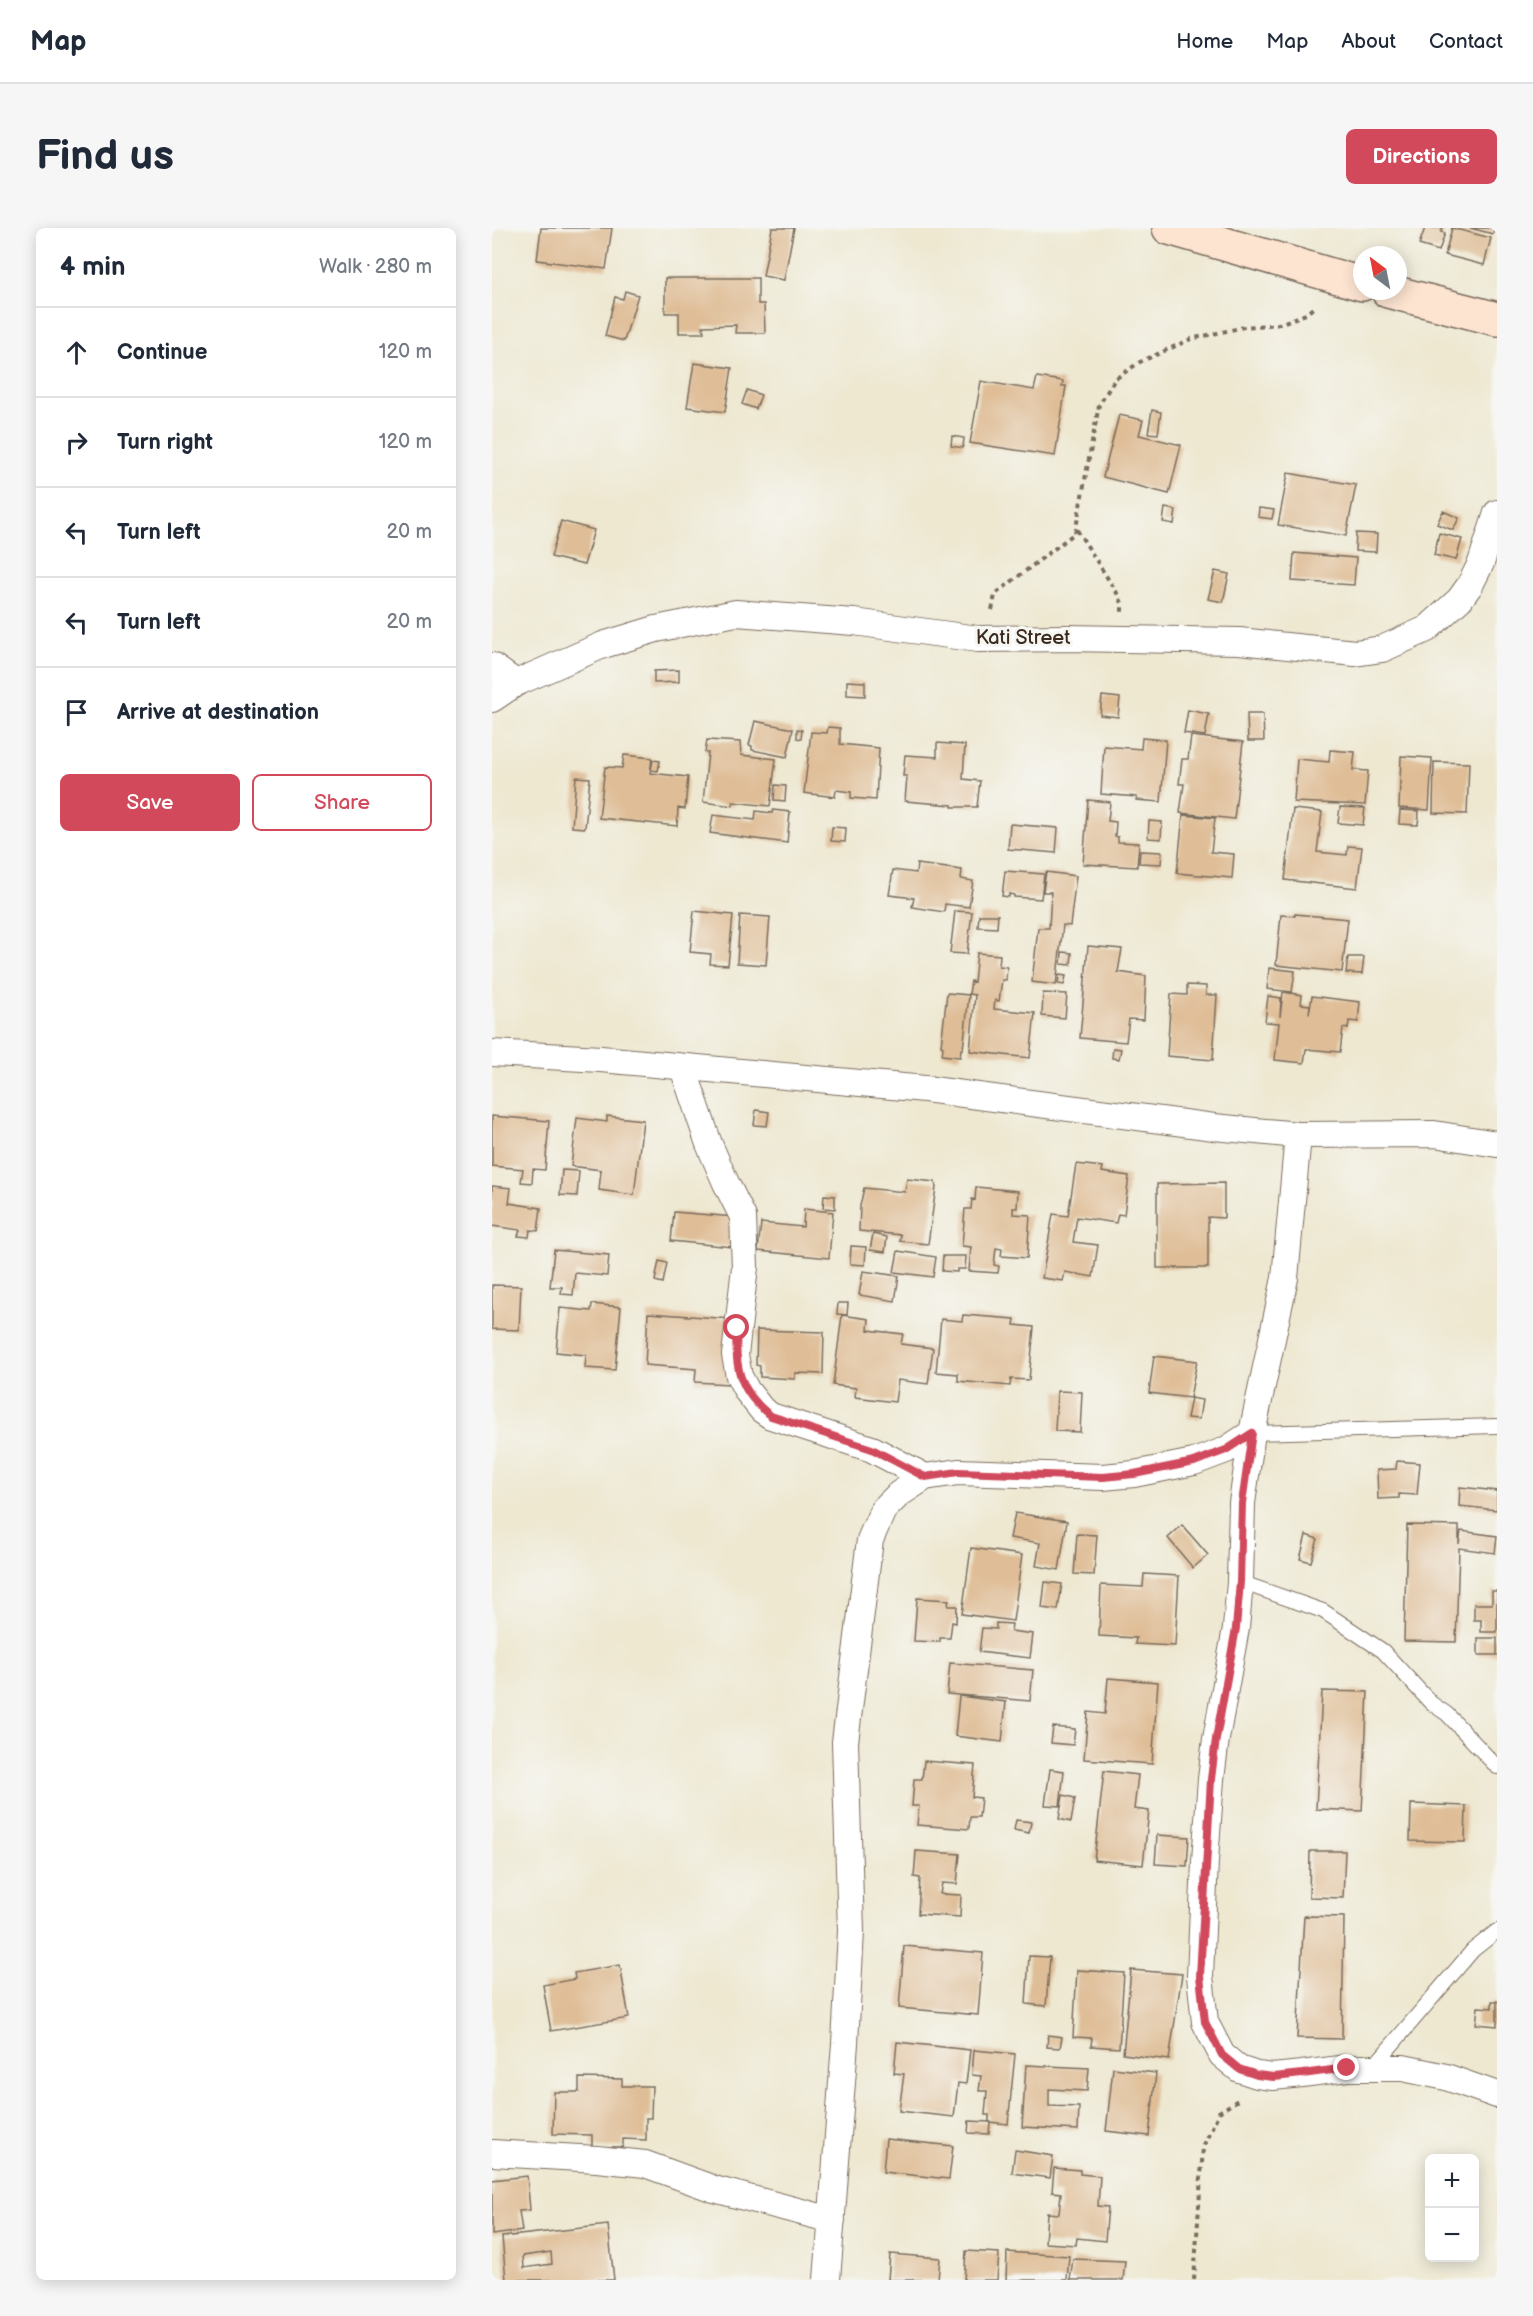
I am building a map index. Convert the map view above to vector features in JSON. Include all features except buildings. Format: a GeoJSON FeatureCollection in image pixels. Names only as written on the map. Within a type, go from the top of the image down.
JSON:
{"type":"FeatureCollection","features":[{"type":"Feature","properties":{"kind":"street"},"geometry":{"type":"LineString","coordinates":[[1169,228],[1353,281]]}},
{"type":"Feature","properties":{"kind":"street"},"geometry":{"type":"LineString","coordinates":[[1407,296],[1497,319]]}},
{"type":"Feature","properties":{"kind":"street","name":"Kati Street"},"geometry":{"type":"LineString","coordinates":[[492,699],[516,683],[603,645],[656,629],[736,614],[855,622],[978,639],[1239,641],[1355,653],[1382,649],[1427,629],[1460,599],[1481,563],[1497,513]]}},
{"type":"Feature","properties":{"kind":"street"},"geometry":{"type":"LineString","coordinates":[[492,666],[516,683]]}},
{"type":"Feature","properties":{"kind":"street"},"geometry":{"type":"LineString","coordinates":[[492,1053],[602,1059],[925,1089],[1298,1135],[1434,1134],[1497,1144]]}},
{"type":"Feature","properties":{"kind":"street"},"geometry":{"type":"LineString","coordinates":[[683,1068],[709,1144],[743,1217],[745,1267],[735,1354],[739,1376],[747,1391],[762,1410],[771,1416],[872,1449],[925,1477]]}},
{"type":"Feature","properties":{"kind":"street"},"geometry":{"type":"LineString","coordinates":[[1298,1135],[1285,1278],[1252,1433],[1242,1503],[1236,1628],[1211,1779],[1200,1976],[1205,2022],[1222,2055],[1239,2069],[1257,2075],[1274,2077],[1347,2068],[1403,2068],[1424,2072],[1497,2095]]}},
{"type":"Feature","properties":{"kind":"street"},"geometry":{"type":"LineString","coordinates":[[827,2280],[851,1931],[845,1742],[870,1540],[883,1510],[899,1494],[925,1477],[958,1472],[1103,1477],[1134,1474],[1194,1462],[1226,1450],[1252,1433]]}},
{"type":"Feature","properties":{"kind":"street"},"geometry":{"type":"LineString","coordinates":[[492,2153],[645,2164],[714,2189],[832,2220]]}},
{"type":"Feature","properties":{"kind":"lane"},"geometry":{"type":"LineString","coordinates":[[1252,1433],[1302,1433],[1456,1425],[1497,1426]]}},
{"type":"Feature","properties":{"kind":"lane"},"geometry":{"type":"LineString","coordinates":[[1240,1582],[1323,1611],[1383,1651],[1431,1703],[1447,1714],[1497,1767]]}},
{"type":"Feature","properties":{"kind":"lane"},"geometry":{"type":"LineString","coordinates":[[1373,2067],[1473,1950],[1497,1931]]}},
{"type":"Feature","properties":{"kind":"path"},"geometry":{"type":"LineString","coordinates":[[978,639],[990,621],[995,595],[1075,533],[1100,405],[1115,379],[1140,362],[1191,339],[1244,327],[1279,324],[1306,314],[1353,281]]}},
{"type":"Feature","properties":{"kind":"path"},"geometry":{"type":"LineString","coordinates":[[1076,530],[1122,603],[1118,639]]}},
{"type":"Feature","properties":{"kind":"path"},"geometry":{"type":"LineString","coordinates":[[1194,2280],[1203,2147],[1219,2112],[1274,2077]]}},
{"type":"Feature","properties":{"kind":"route"},"geometry":{"type":"LineString","coordinates":[[737,1328],[735,1354],[739,1376],[762,1410],[771,1416],[872,1449],[925,1477],[958,1472],[1103,1477],[1134,1474],[1194,1462],[1226,1450],[1252,1433],[1242,1503],[1236,1628],[1211,1779],[1200,1976],[1205,2022],[1222,2055],[1239,2069],[1257,2075],[1274,2077],[1347,2068]]}}]}
